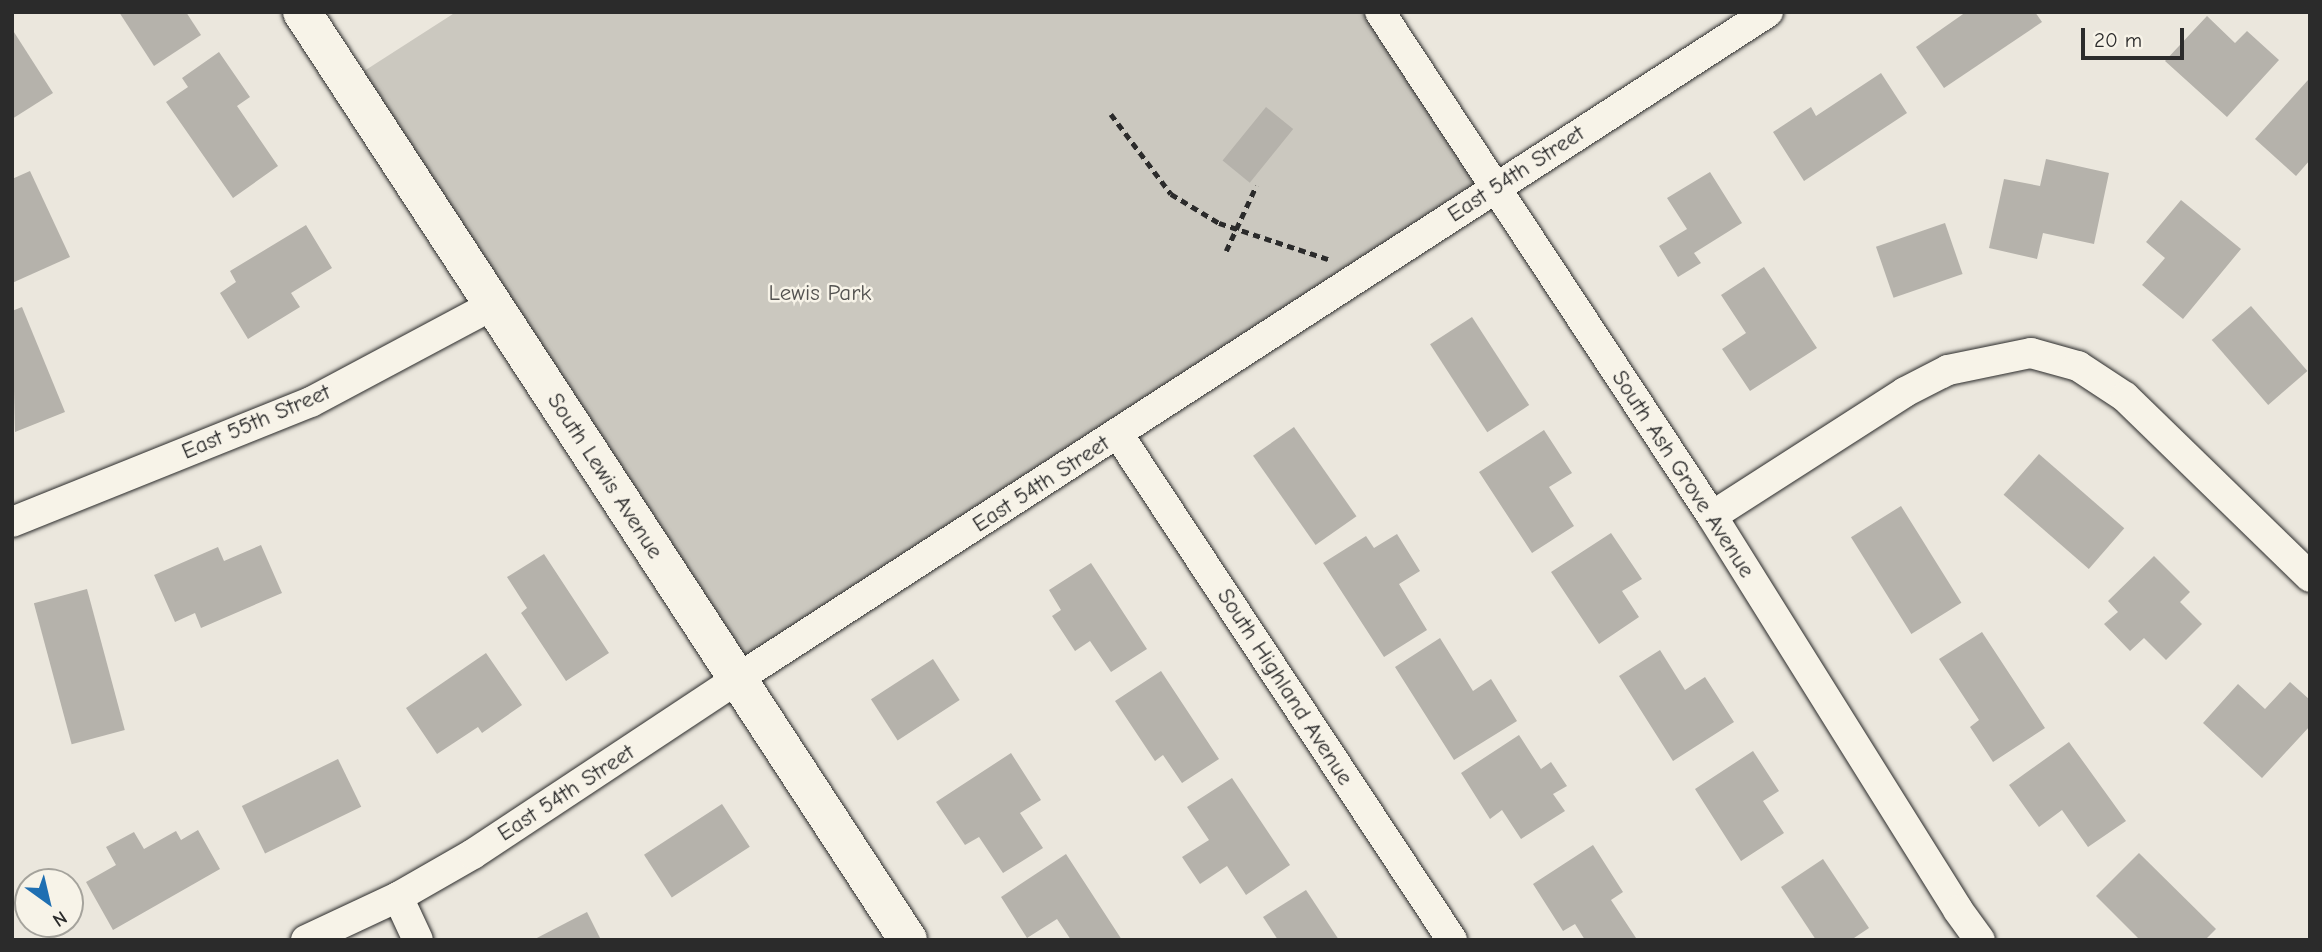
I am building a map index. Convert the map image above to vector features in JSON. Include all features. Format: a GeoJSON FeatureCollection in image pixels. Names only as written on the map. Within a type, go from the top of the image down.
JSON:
{"type":"FeatureCollection","features":[{"type":"Feature","properties":{"kind":"street","name":"South Lewis Avenue"},"geometry":{"type":"LineString","coordinates":[[302,12],[908,940]]}},
{"type":"Feature","properties":{"kind":"street","name":"South Ash Grove Avenue"},"geometry":{"type":"LineString","coordinates":[[1380,12],[1712,516],[1958,910],[1980,940]]}},
{"type":"Feature","properties":{"kind":"street","name":"East 54th Street"},"geometry":{"type":"LineString","coordinates":[[306,940],[398,897],[473,854],[737,679],[1768,12]]}},
{"type":"Feature","properties":{"kind":"street","name":"East 55th Street"},"geometry":{"type":"LineString","coordinates":[[12,522],[311,402],[493,305]]}},
{"type":"Feature","properties":{"kind":"street"},"geometry":{"type":"LineString","coordinates":[[1712,516],[1926,381],[1948,370],[2031,353],[2078,366],[2125,397],[2310,577]]}},
{"type":"Feature","properties":{"kind":"street","name":"South Highland Avenue"},"geometry":{"type":"LineString","coordinates":[[1118,434],[1452,940]]}},
{"type":"Feature","properties":{"kind":"street"},"geometry":{"type":"LineString","coordinates":[[398,897],[418,940]]}},
{"type":"Feature","properties":{"kind":"path"},"geometry":{"type":"LineString","coordinates":[[1111,114],[1171,194],[1219,223],[1365,272]]}},
{"type":"Feature","properties":{"kind":"path"},"geometry":{"type":"LineString","coordinates":[[1226,251],[1256,186]]}},
{"type":"Feature","properties":{"kind":"green space","name":"Lewis Park"},"geometry":{"type":"Polygon","coordinates":[[[456,12],[1381,12],[1497,186],[737,679],[347,82],[456,12]]]}},
{"type":"Feature","properties":{"kind":"building"},"geometry":{"type":"Polygon","coordinates":[[[119,12],[186,12],[201,35],[154,66],[119,12]]]}},
{"type":"Feature","properties":{"kind":"building"},"geometry":{"type":"Polygon","coordinates":[[[1966,12],[2035,12],[2042,22],[1944,88],[1916,47],[1966,12]]]}},
{"type":"Feature","properties":{"kind":"building"},"geometry":{"type":"Polygon","coordinates":[[[2207,16],[2235,43],[2247,31],[2279,60],[2227,117],[2165,61],[2207,16]]]}},
{"type":"Feature","properties":{"kind":"building"},"geometry":{"type":"Polygon","coordinates":[[[12,29],[53,93],[12,119],[12,29]]]}},
{"type":"Feature","properties":{"kind":"building"},"geometry":{"type":"Polygon","coordinates":[[[219,52],[250,97],[237,106],[278,166],[233,198],[166,102],[188,87],[182,78],[219,52]]]}},
{"type":"Feature","properties":{"kind":"building"},"geometry":{"type":"Polygon","coordinates":[[[1881,73],[1907,113],[1804,181],[1773,132],[1811,107],[1816,116],[1881,73]]]}},
{"type":"Feature","properties":{"kind":"building"},"geometry":{"type":"Polygon","coordinates":[[[2308,80],[2310,160],[2296,176],[2255,139],[2308,80]]]}},
{"type":"Feature","properties":{"kind":"building"},"geometry":{"type":"Polygon","coordinates":[[[1266,107],[1293,129],[1250,183],[1223,161],[1266,107]]]}},
{"type":"Feature","properties":{"kind":"building"},"geometry":{"type":"Polygon","coordinates":[[[2046,159],[2109,173],[2094,244],[2043,233],[2037,259],[1989,248],[2004,179],[2040,186],[2046,159]]]}},
{"type":"Feature","properties":{"kind":"building"},"geometry":{"type":"Polygon","coordinates":[[[30,171],[70,257],[12,283],[12,179],[30,171]]]}},
{"type":"Feature","properties":{"kind":"building"},"geometry":{"type":"Polygon","coordinates":[[[1710,172],[1742,223],[1694,253],[1701,263],[1678,277],[1659,246],[1687,229],[1667,198],[1710,172]]]}},
{"type":"Feature","properties":{"kind":"building"},"geometry":{"type":"Polygon","coordinates":[[[2181,200],[2241,249],[2183,319],[2142,285],[2165,258],[2146,242],[2181,200]]]}},
{"type":"Feature","properties":{"kind":"building"},"geometry":{"type":"Polygon","coordinates":[[[1945,223],[1963,274],[1894,298],[1876,247],[1945,223]]]}},
{"type":"Feature","properties":{"kind":"building"},"geometry":{"type":"Polygon","coordinates":[[[306,225],[332,268],[291,293],[300,307],[248,339],[220,293],[236,282],[230,271],[306,225]]]}},
{"type":"Feature","properties":{"kind":"building"},"geometry":{"type":"Polygon","coordinates":[[[1764,267],[1817,348],[1750,391],[1722,349],[1746,333],[1721,295],[1764,267]]]}},
{"type":"Feature","properties":{"kind":"building"},"geometry":{"type":"Polygon","coordinates":[[[2251,306],[2307,371],[2268,405],[2212,340],[2251,306]]]}},
{"type":"Feature","properties":{"kind":"building"},"geometry":{"type":"Polygon","coordinates":[[[22,307],[65,412],[15,432],[12,311],[22,307]]]}},
{"type":"Feature","properties":{"kind":"building"},"geometry":{"type":"Polygon","coordinates":[[[1472,317],[1529,405],[1487,432],[1430,344],[1472,317]]]}},
{"type":"Feature","properties":{"kind":"building"},"geometry":{"type":"Polygon","coordinates":[[[1294,427],[1357,516],[1316,545],[1253,456],[1294,427]]]}},
{"type":"Feature","properties":{"kind":"building"},"geometry":{"type":"Polygon","coordinates":[[[1544,430],[1572,473],[1549,487],[1574,526],[1532,553],[1479,472],[1544,430]]]}},
{"type":"Feature","properties":{"kind":"building"},"geometry":{"type":"Polygon","coordinates":[[[2039,454],[2124,528],[2089,569],[2004,495],[2039,454]]]}},
{"type":"Feature","properties":{"kind":"building"},"geometry":{"type":"Polygon","coordinates":[[[1901,506],[1961,603],[1911,634],[1851,537],[1901,506]]]}},
{"type":"Feature","properties":{"kind":"building"},"geometry":{"type":"Polygon","coordinates":[[[1611,533],[1642,579],[1622,591],[1639,617],[1599,644],[1551,572],[1611,533]]]}},
{"type":"Feature","properties":{"kind":"building"},"geometry":{"type":"Polygon","coordinates":[[[1397,534],[1420,571],[1399,584],[1427,630],[1384,657],[1323,563],[1366,536],[1374,548],[1397,534]]]}},
{"type":"Feature","properties":{"kind":"building"},"geometry":{"type":"Polygon","coordinates":[[[261,545],[282,593],[201,628],[195,613],[175,622],[154,575],[218,547],[224,561],[261,545]]]}},
{"type":"Feature","properties":{"kind":"building"},"geometry":{"type":"Polygon","coordinates":[[[544,554],[609,653],[566,681],[521,613],[527,608],[507,577],[544,554]]]}},
{"type":"Feature","properties":{"kind":"building"},"geometry":{"type":"Polygon","coordinates":[[[2154,556],[2190,592],[2180,602],[2202,624],[2166,660],[2144,638],[2130,651],[2104,624],[2118,612],[2108,601],[2154,556]]]}},
{"type":"Feature","properties":{"kind":"building"},"geometry":{"type":"Polygon","coordinates":[[[1091,563],[1147,649],[1111,672],[1090,641],[1075,651],[1052,616],[1061,610],[1049,590],[1091,563]]]}},
{"type":"Feature","properties":{"kind":"building"},"geometry":{"type":"Polygon","coordinates":[[[87,589],[125,730],[72,744],[34,603],[87,589]]]}},
{"type":"Feature","properties":{"kind":"building"},"geometry":{"type":"Polygon","coordinates":[[[1982,632],[2045,728],[1993,762],[1970,727],[1979,720],[1939,659],[1982,632]]]}},
{"type":"Feature","properties":{"kind":"building"},"geometry":{"type":"Polygon","coordinates":[[[1440,638],[1473,691],[1491,679],[1517,721],[1454,760],[1395,667],[1440,638]]]}},
{"type":"Feature","properties":{"kind":"building"},"geometry":{"type":"Polygon","coordinates":[[[1660,650],[1685,690],[1705,677],[1734,722],[1673,761],[1619,676],[1660,650]]]}},
{"type":"Feature","properties":{"kind":"building"},"geometry":{"type":"Polygon","coordinates":[[[486,653],[522,705],[482,733],[478,727],[437,754],[406,708],[486,653]]]}},
{"type":"Feature","properties":{"kind":"building"},"geometry":{"type":"Polygon","coordinates":[[[933,659],[960,700],[898,740],[871,699],[933,659]]]}},
{"type":"Feature","properties":{"kind":"building"},"geometry":{"type":"Polygon","coordinates":[[[1161,671],[1219,759],[1182,783],[1163,755],[1155,761],[1115,701],[1161,671]]]}},
{"type":"Feature","properties":{"kind":"building"},"geometry":{"type":"Polygon","coordinates":[[[2290,682],[2310,700],[2310,726],[2262,778],[2203,723],[2238,684],[2265,709],[2290,682]]]}},
{"type":"Feature","properties":{"kind":"building"},"geometry":{"type":"Polygon","coordinates":[[[1519,735],[1541,769],[1551,762],[1567,786],[1553,794],[1565,811],[1521,839],[1502,810],[1490,819],[1461,773],[1519,735]]]}},
{"type":"Feature","properties":{"kind":"building"},"geometry":{"type":"Polygon","coordinates":[[[2069,742],[2126,821],[2088,847],[2062,810],[2039,827],[2009,785],[2069,742]]]}},
{"type":"Feature","properties":{"kind":"building"},"geometry":{"type":"Polygon","coordinates":[[[1753,751],[1779,791],[1763,801],[1784,833],[1741,861],[1695,789],[1753,751]]]}},
{"type":"Feature","properties":{"kind":"building"},"geometry":{"type":"Polygon","coordinates":[[[1011,753],[1041,800],[1020,813],[1043,848],[1003,873],[979,837],[965,845],[936,802],[1011,753]]]}},
{"type":"Feature","properties":{"kind":"building"},"geometry":{"type":"Polygon","coordinates":[[[338,759],[361,807],[265,854],[242,806],[338,759]]]}},
{"type":"Feature","properties":{"kind":"building"},"geometry":{"type":"Polygon","coordinates":[[[1232,778],[1290,865],[1246,895],[1227,866],[1200,884],[1182,857],[1209,840],[1187,807],[1232,778]]]}},
{"type":"Feature","properties":{"kind":"building"},"geometry":{"type":"Polygon","coordinates":[[[722,804],[750,847],[672,897],[644,855],[722,804]]]}},
{"type":"Feature","properties":{"kind":"building"},"geometry":{"type":"Polygon","coordinates":[[[198,830],[220,869],[113,930],[86,882],[116,865],[106,847],[134,832],[144,849],[176,831],[181,840],[198,830]]]}},
{"type":"Feature","properties":{"kind":"building"},"geometry":{"type":"Polygon","coordinates":[[[1593,845],[1623,892],[1611,900],[1636,938],[1633,940],[1585,940],[1575,924],[1563,931],[1533,884],[1593,845]]]}},
{"type":"Feature","properties":{"kind":"building"},"geometry":{"type":"Polygon","coordinates":[[[2139,853],[2216,929],[2205,940],[2140,940],[2096,896],[2139,853]]]}},
{"type":"Feature","properties":{"kind":"building"},"geometry":{"type":"Polygon","coordinates":[[[1066,854],[1122,940],[1071,940],[1057,919],[1027,938],[1001,897],[1066,854]]]}},
{"type":"Feature","properties":{"kind":"building"},"geometry":{"type":"Polygon","coordinates":[[[1823,859],[1869,928],[1851,940],[1816,940],[1781,887],[1823,859]]]}},
{"type":"Feature","properties":{"kind":"building"},"geometry":{"type":"Polygon","coordinates":[[[1306,890],[1339,940],[1278,940],[1263,917],[1306,890]]]}},
{"type":"Feature","properties":{"kind":"building"},"geometry":{"type":"Polygon","coordinates":[[[587,912],[601,940],[533,940],[587,912]]]}}]}
